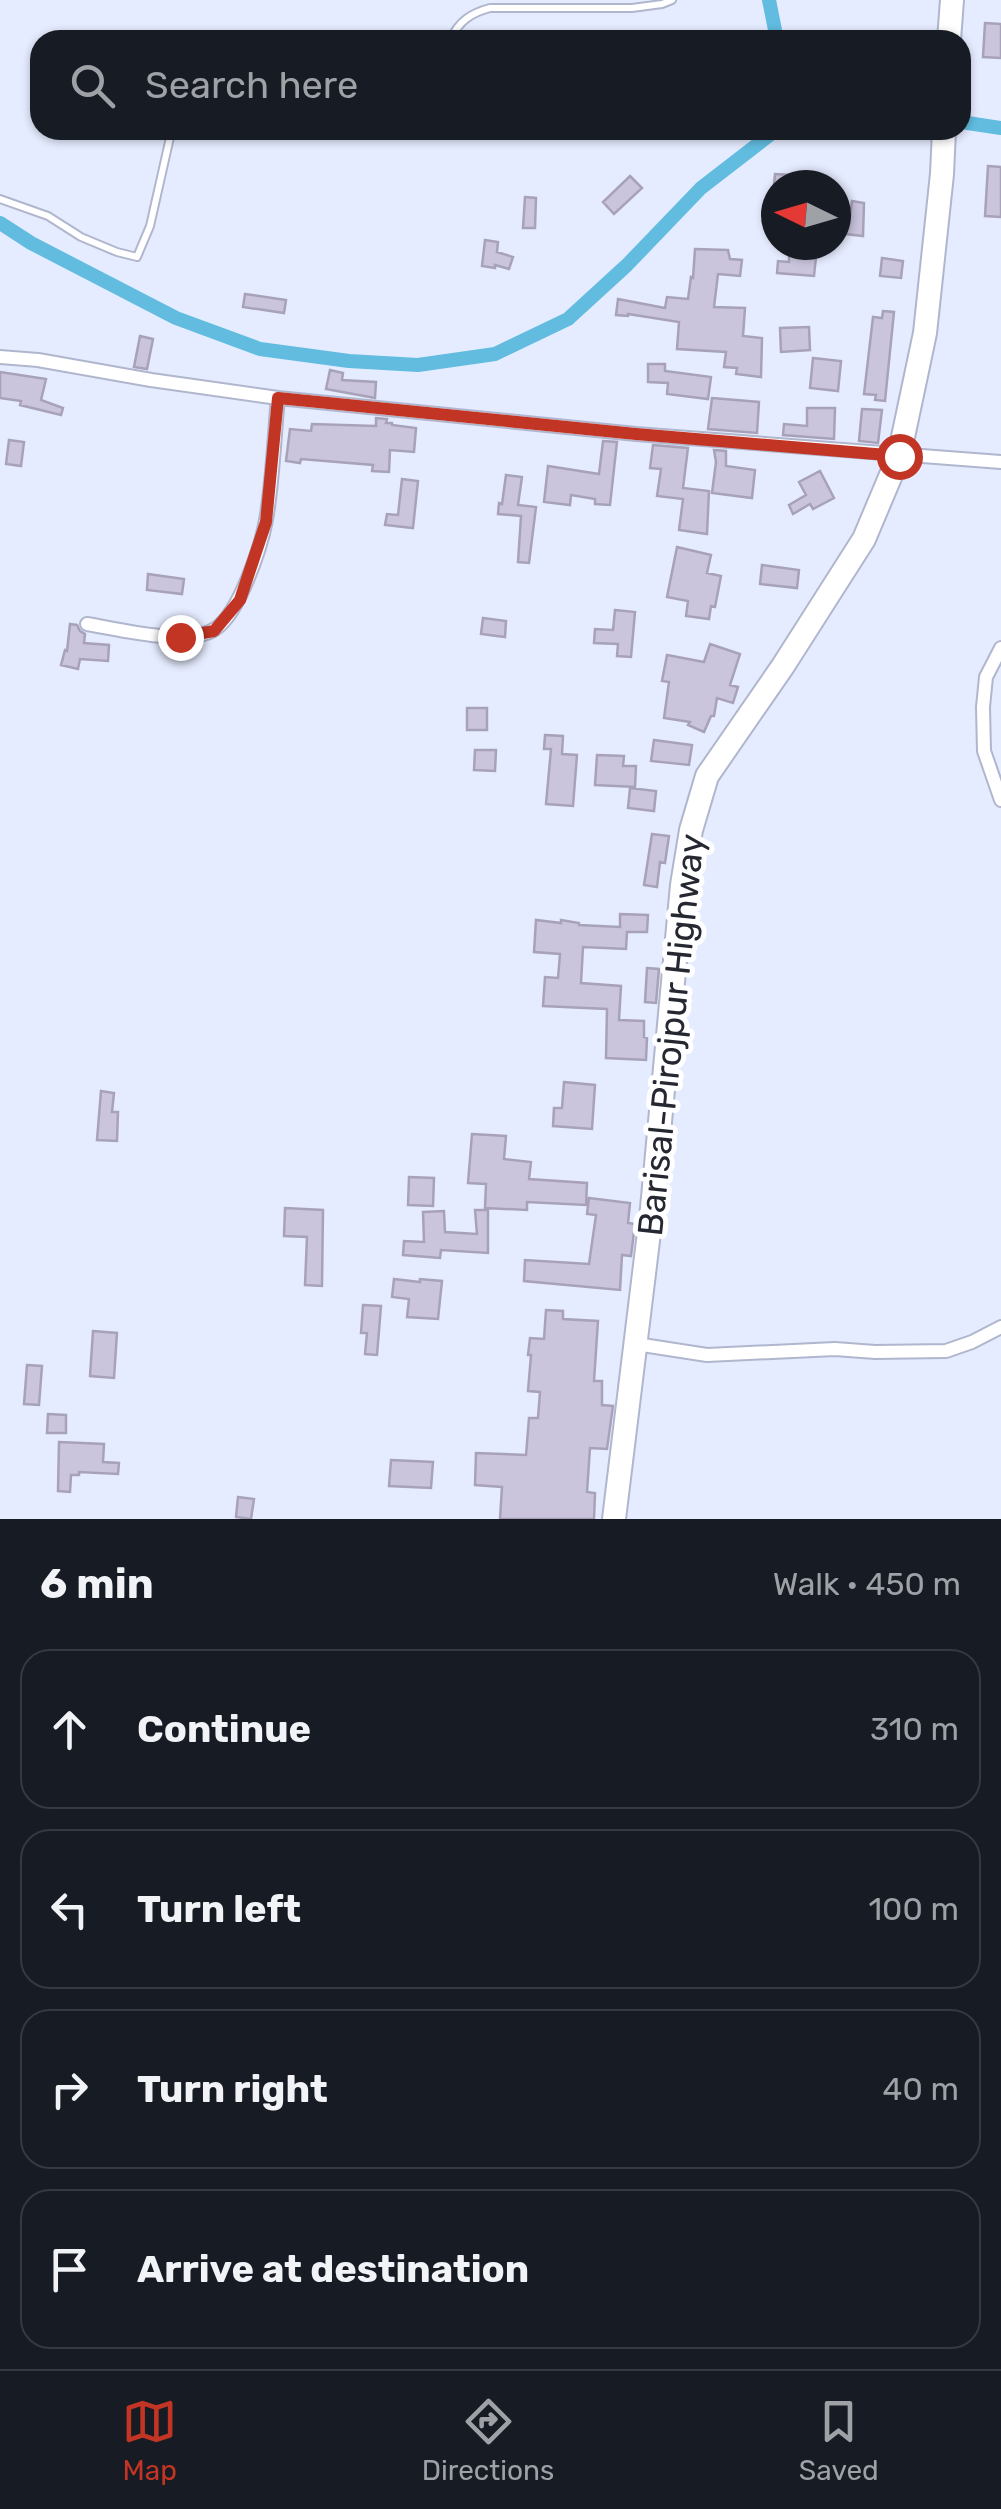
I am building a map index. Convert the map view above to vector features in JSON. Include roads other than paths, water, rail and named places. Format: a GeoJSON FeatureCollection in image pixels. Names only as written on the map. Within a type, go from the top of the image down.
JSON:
{"type":"FeatureCollection","features":[{"type":"Feature","properties":{"kind":"highway"},"geometry":{"type":"LineString","coordinates":[[949,30],[952,0]]}},
{"type":"Feature","properties":{"kind":"highway","name":"Barisal-Pirojpur Highway"},"geometry":{"type":"LineString","coordinates":[[614,1519],[652,1208],[682,885],[691,830],[707,776],[784,666],[864,539],[899,456],[925,334],[944,140]]}},
{"type":"Feature","properties":{"kind":"street"},"geometry":{"type":"LineString","coordinates":[[0,357],[278,398],[636,434],[1001,462]]}},
{"type":"Feature","properties":{"kind":"street"},"geometry":{"type":"LineString","coordinates":[[87,624],[180,637],[214,631],[224,621],[240,600],[266,522],[278,398]]}},
{"type":"Feature","properties":{"kind":"street"},"geometry":{"type":"LineString","coordinates":[[1001,648],[986,677],[983,707],[984,751],[1001,800]]}},
{"type":"Feature","properties":{"kind":"street"},"geometry":{"type":"LineString","coordinates":[[636,1344],[707,1355],[835,1349],[946,1352],[1001,1326]]}},
{"type":"Feature","properties":{"kind":"lane"},"geometry":{"type":"LineString","coordinates":[[456,30],[475,12],[490,8],[632,8],[672,0]]}},
{"type":"Feature","properties":{"kind":"lane"},"geometry":{"type":"LineString","coordinates":[[0,198],[48,216],[81,237],[137,257],[150,226],[169,140]]}},
{"type":"Feature","properties":{"kind":"waterway"},"geometry":{"type":"LineString","coordinates":[[769,0],[775,30]]}},
{"type":"Feature","properties":{"kind":"waterway"},"geometry":{"type":"LineString","coordinates":[[971,124],[1001,128]]}},
{"type":"Feature","properties":{"kind":"waterway"},"geometry":{"type":"LineString","coordinates":[[0,223],[176,318],[260,349],[418,365],[495,354],[568,319],[701,188],[763,140]]}}]}
